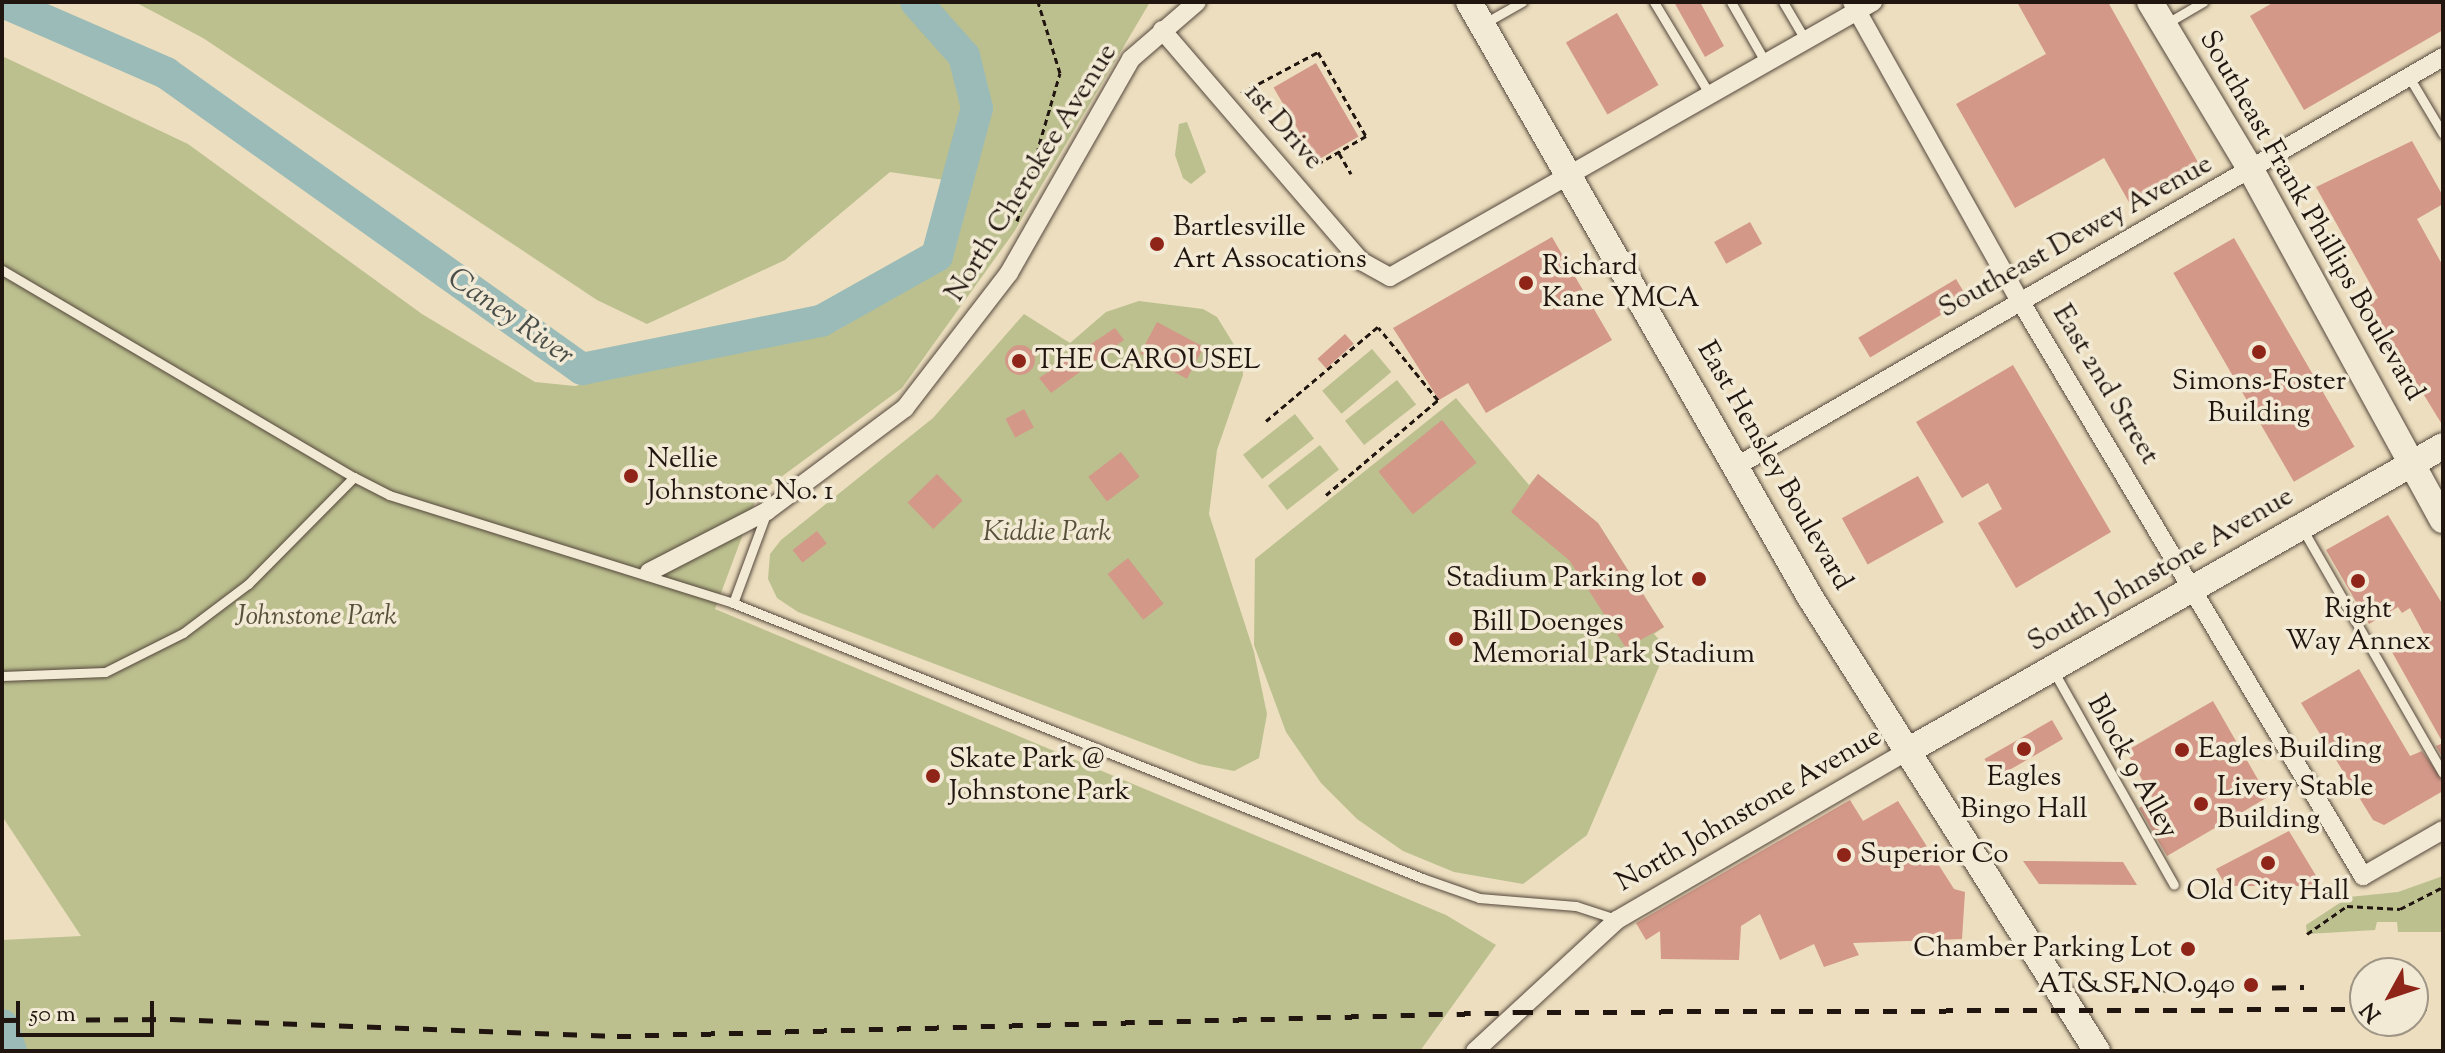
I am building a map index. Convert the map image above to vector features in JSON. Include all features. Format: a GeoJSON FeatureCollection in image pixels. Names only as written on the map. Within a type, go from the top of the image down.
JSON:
{"type":"FeatureCollection","features":[{"type":"Feature","properties":{"kind":"street","name":"North Cherokee Avenue"},"geometry":{"type":"LineString","coordinates":[[649,572],[767,511],[905,408],[1016,260],[1112,87],[1162,30],[1197,2]]}},
{"type":"Feature","properties":{"kind":"street","name":"Southeast Frank Phillips Boulevard"},"geometry":{"type":"LineString","coordinates":[[2150,2],[2251,170],[2443,520]]}},
{"type":"Feature","properties":{"kind":"street"},"geometry":{"type":"LineString","coordinates":[[1569,174],[1806,41],[1861,5]]}},
{"type":"Feature","properties":{"kind":"street","name":"East 2nd Street"},"geometry":{"type":"LineString","coordinates":[[1861,5],[2019,299],[2194,587],[2363,876],[2443,830]]}},
{"type":"Feature","properties":{"kind":"street","name":"East Hensley Boulevard"},"geometry":{"type":"LineString","coordinates":[[1475,13],[1810,597],[1911,749],[2097,1051]]}},
{"type":"Feature","properties":{"kind":"street","name":"1st Drive"},"geometry":{"type":"LineString","coordinates":[[1162,30],[1361,261],[1390,277],[1408,270],[1569,174]]}},
{"type":"Feature","properties":{"kind":"street","name":"Southeast Dewey Avenue"},"geometry":{"type":"LineString","coordinates":[[1737,466],[2019,299],[2251,170],[2443,57]]}},
{"type":"Feature","properties":{"kind":"street","name":"South Johnstone Avenue"},"geometry":{"type":"LineString","coordinates":[[1911,749],[2443,446]]}},
{"type":"Feature","properties":{"kind":"street","name":"North Johnstone Avenue"},"geometry":{"type":"LineString","coordinates":[[1475,1051],[1617,920],[1911,749]]}},
{"type":"Feature","properties":{"kind":"lane"},"geometry":{"type":"LineString","coordinates":[[1475,13],[1522,2]]}},
{"type":"Feature","properties":{"kind":"lane"},"geometry":{"type":"LineString","coordinates":[[1654,2],[1710,95]]}},
{"type":"Feature","properties":{"kind":"lane"},"geometry":{"type":"LineString","coordinates":[[1731,2],[1766,63]]}},
{"type":"Feature","properties":{"kind":"lane"},"geometry":{"type":"LineString","coordinates":[[1783,2],[1806,41]]}},
{"type":"Feature","properties":{"kind":"lane"},"geometry":{"type":"LineString","coordinates":[[2165,25],[2203,2]]}},
{"type":"Feature","properties":{"kind":"lane"},"geometry":{"type":"LineString","coordinates":[[2409,77],[2443,134]]}},
{"type":"Feature","properties":{"kind":"lane"},"geometry":{"type":"LineString","coordinates":[[2,270],[389,495],[649,572],[733,603],[1479,898],[1576,906],[1617,920]]}},
{"type":"Feature","properties":{"kind":"lane"},"geometry":{"type":"LineString","coordinates":[[2,676],[105,672],[183,633],[248,584],[354,477]]}},
{"type":"Feature","properties":{"kind":"lane"},"geometry":{"type":"LineString","coordinates":[[733,603],[767,511]]}},
{"type":"Feature","properties":{"kind":"lane"},"geometry":{"type":"LineString","coordinates":[[2301,526],[2443,773]]}},
{"type":"Feature","properties":{"kind":"lane","name":"Block 9 Alley"},"geometry":{"type":"LineString","coordinates":[[2052,669],[2174,885]]}},
{"type":"Feature","properties":{"kind":"path"},"geometry":{"type":"LineString","coordinates":[[1016,260],[1014,232],[1060,73],[1038,2]]}},
{"type":"Feature","properties":{"kind":"path"},"geometry":{"type":"LineString","coordinates":[[1238,94],[1318,52],[1366,136],[1304,172]]}},
{"type":"Feature","properties":{"kind":"path"},"geometry":{"type":"LineString","coordinates":[[1338,152],[1351,174]]}},
{"type":"Feature","properties":{"kind":"path"},"geometry":{"type":"LineString","coordinates":[[1266,421],[1378,327],[1438,400],[1326,495]]}},
{"type":"Feature","properties":{"kind":"path"},"geometry":{"type":"LineString","coordinates":[[2307,934],[2347,906],[2400,909],[2443,887]]}},
{"type":"Feature","properties":{"kind":"green space","name":"Johnstone Park"},"geometry":{"type":"Polygon","coordinates":[[[135,2],[1150,2],[1014,232],[902,388],[758,494],[715,609],[1446,915],[1496,945],[1420,1051],[2,1051],[2,940],[81,936],[2,816],[2,56],[188,144],[422,314],[535,382],[575,386],[836,331],[952,261],[972,184],[890,172],[785,260],[647,324],[597,300],[203,38],[135,2]]]}},
{"type":"Feature","properties":{"kind":"green space"},"geometry":{"type":"Polygon","coordinates":[[[1187,122],[1206,172],[1191,184],[1183,178],[1175,155],[1179,124],[1187,122]]]}},
{"type":"Feature","properties":{"kind":"green space","name":"Kiddie Park"},"geometry":{"type":"Polygon","coordinates":[[[1139,301],[1203,309],[1217,317],[1241,356],[1243,375],[1217,450],[1209,514],[1254,652],[1267,714],[1259,758],[1234,771],[1199,764],[798,612],[777,598],[768,579],[770,554],[781,540],[933,418],[1024,314],[1070,343],[1106,312],[1139,301]]]}},
{"type":"Feature","properties":{"kind":"green space"},"geometry":{"type":"Polygon","coordinates":[[[1372,349],[1391,372],[1341,414],[1322,391],[1372,349]]]}},
{"type":"Feature","properties":{"kind":"green space"},"geometry":{"type":"Polygon","coordinates":[[[1397,380],[1416,404],[1364,445],[1345,421],[1397,380]]]}},
{"type":"Feature","properties":{"kind":"green space","name":"Bill Doenges Memorial Park Stadium"},"geometry":{"type":"Polygon","coordinates":[[[1456,398],[1529,485],[1538,474],[1598,523],[1664,627],[1654,634],[1667,648],[1587,835],[1523,884],[1454,872],[1403,851],[1357,819],[1321,783],[1286,732],[1254,645],[1255,559],[1456,398]]]}},
{"type":"Feature","properties":{"kind":"green space"},"geometry":{"type":"Polygon","coordinates":[[[1295,414],[1314,438],[1262,479],[1243,455],[1295,414]]]}},
{"type":"Feature","properties":{"kind":"green space"},"geometry":{"type":"Polygon","coordinates":[[[1320,445],[1339,469],[1287,510],[1268,486],[1320,445]]]}},
{"type":"Feature","properties":{"kind":"green space"},"geometry":{"type":"Polygon","coordinates":[[[2443,876],[2443,932],[2398,932],[2397,922],[2377,922],[2375,930],[2307,934],[2306,925],[2349,897],[2398,892],[2443,876]]]}},
{"type":"Feature","properties":{"kind":"building"},"geometry":{"type":"Polygon","coordinates":[[[1674,2],[1700,2],[1724,46],[1705,57],[1674,2]]]}},
{"type":"Feature","properties":{"kind":"building"},"geometry":{"type":"Polygon","coordinates":[[[2017,2],[2108,2],[2200,166],[2130,204],[2104,158],[2015,208],[1956,104],[2046,54],[2017,2]]]}},
{"type":"Feature","properties":{"kind":"building"},"geometry":{"type":"Polygon","coordinates":[[[2274,2],[2443,2],[2443,30],[2304,110],[2250,16],[2274,2]]]}},
{"type":"Feature","properties":{"kind":"building"},"geometry":{"type":"Polygon","coordinates":[[[1617,13],[1658,85],[1607,114],[1566,42],[1617,13]]]}},
{"type":"Feature","properties":{"kind":"building"},"geometry":{"type":"Polygon","coordinates":[[[1316,63],[1358,137],[1316,161],[1274,88],[1316,63]]]}},
{"type":"Feature","properties":{"kind":"building"},"geometry":{"type":"Polygon","coordinates":[[[2412,141],[2443,196],[2443,204],[2417,219],[2443,266],[2443,426],[2368,304],[2378,298],[2316,187],[2412,141]]]}},
{"type":"Feature","properties":{"kind":"building"},"geometry":{"type":"Polygon","coordinates":[[[1750,222],[1762,244],[1726,264],[1714,242],[1750,222]]]}},
{"type":"Feature","properties":{"kind":"building","name":"Richard Kane YMCA"},"geometry":{"type":"Polygon","coordinates":[[[1552,237],[1612,340],[1486,413],[1468,383],[1439,400],[1393,328],[1552,237]]]}},
{"type":"Feature","properties":{"kind":"building"},"geometry":{"type":"Polygon","coordinates":[[[2234,238],[2354,447],[2294,482],[2173,273],[2234,238]]]}},
{"type":"Feature","properties":{"kind":"building"},"geometry":{"type":"Polygon","coordinates":[[[1956,279],[1968,299],[1870,357],[1858,338],[1956,279]]]}},
{"type":"Feature","properties":{"kind":"building"},"geometry":{"type":"Polygon","coordinates":[[[1157,322],[1204,347],[1187,379],[1140,354],[1157,322]]]}},
{"type":"Feature","properties":{"kind":"building"},"geometry":{"type":"Polygon","coordinates":[[[1115,328],[1124,340],[1051,393],[1039,378],[1115,328]]]}},
{"type":"Feature","properties":{"kind":"building"},"geometry":{"type":"Polygon","coordinates":[[[1345,334],[1354,344],[1326,368],[1318,359],[1345,334]]]}},
{"type":"Feature","properties":{"kind":"building","name":"THE CAROUSEL"},"geometry":{"type":"Polygon","coordinates":[[[1020,345],[1026,346],[1034,354],[1034,366],[1026,374],[1020,375],[1014,374],[1006,366],[1005,360],[1006,354],[1014,346],[1020,345]]]}},
{"type":"Feature","properties":{"kind":"building"},"geometry":{"type":"Polygon","coordinates":[[[2013,365],[2111,532],[2016,588],[1978,523],[2002,509],[1988,483],[1962,498],[1916,422],[2013,365]]]}},
{"type":"Feature","properties":{"kind":"building"},"geometry":{"type":"Polygon","coordinates":[[[1024,409],[1034,428],[1015,437],[1005,419],[1024,409]]]}},
{"type":"Feature","properties":{"kind":"building"},"geometry":{"type":"Polygon","coordinates":[[[1442,420],[1477,463],[1413,514],[1378,472],[1442,420]]]}},
{"type":"Feature","properties":{"kind":"building"},"geometry":{"type":"Polygon","coordinates":[[[1121,452],[1140,477],[1107,501],[1088,477],[1121,452]]]}},
{"type":"Feature","properties":{"kind":"building"},"geometry":{"type":"Polygon","coordinates":[[[937,474],[963,501],[933,529],[908,502],[937,474]]]}},
{"type":"Feature","properties":{"kind":"building"},"geometry":{"type":"Polygon","coordinates":[[[1538,474],[1598,523],[1664,627],[1626,648],[1569,560],[1511,512],[1538,474]]]}},
{"type":"Feature","properties":{"kind":"building"},"geometry":{"type":"Polygon","coordinates":[[[1918,476],[1944,522],[1868,565],[1842,518],[1918,476]]]}},
{"type":"Feature","properties":{"kind":"building"},"geometry":{"type":"Polygon","coordinates":[[[2388,515],[2443,605],[2443,743],[2392,652],[2424,634],[2410,608],[2402,613],[2398,607],[2369,624],[2326,550],[2388,515]]]}},
{"type":"Feature","properties":{"kind":"building"},"geometry":{"type":"Polygon","coordinates":[[[817,531],[827,544],[802,563],[793,550],[817,531]]]}},
{"type":"Feature","properties":{"kind":"building"},"geometry":{"type":"Polygon","coordinates":[[[1128,558],[1164,604],[1143,620],[1108,574],[1128,558]]]}},
{"type":"Feature","properties":{"kind":"building"},"geometry":{"type":"Polygon","coordinates":[[[2359,669],[2410,756],[2422,751],[2443,780],[2443,791],[2384,825],[2373,820],[2301,703],[2359,669]]]}},
{"type":"Feature","properties":{"kind":"building"},"geometry":{"type":"Polygon","coordinates":[[[2213,701],[2268,797],[2167,856],[2139,808],[2153,799],[2126,751],[2213,701]]]}},
{"type":"Feature","properties":{"kind":"building","name":"Eagles Bingo Hall"},"geometry":{"type":"Polygon","coordinates":[[[2052,720],[2063,739],[1995,778],[1984,759],[2052,720]]]}},
{"type":"Feature","properties":{"kind":"building"},"geometry":{"type":"Polygon","coordinates":[[[2443,743],[2443,758],[2436,746],[2443,743]]]}},
{"type":"Feature","properties":{"kind":"building","name":"Superior Co"},"geometry":{"type":"Polygon","coordinates":[[[1850,800],[1863,821],[1898,801],[1954,889],[1965,892],[1962,939],[1853,943],[1859,955],[1824,967],[1814,944],[1780,960],[1760,914],[1741,926],[1739,960],[1661,959],[1660,931],[1646,940],[1636,923],[1850,800]]]}},
{"type":"Feature","properties":{"kind":"building","name":"Old City Hall"},"geometry":{"type":"Polygon","coordinates":[[[2289,831],[2318,879],[2314,886],[2226,886],[2216,869],[2289,831]]]}},
{"type":"Feature","properties":{"kind":"building"},"geometry":{"type":"Polygon","coordinates":[[[2023,861],[2123,862],[2137,885],[2039,884],[2023,861]]]}},
{"type":"Feature","properties":{"kind":"waterway","name":"Caney River"},"geometry":{"type":"LineString","coordinates":[[3,2],[166,73],[582,369],[821,321],[937,256],[977,108],[964,56],[916,2]]}},
{"type":"Feature","properties":{"kind":"waterway","name":"Caney River"},"geometry":{"type":"LineString","coordinates":[[2,1025],[11,1051]]}},
{"type":"Feature","properties":{"kind":"railway"},"geometry":{"type":"LineString","coordinates":[[2132,990],[2304,987]]}},
{"type":"Feature","properties":{"kind":"railway"},"geometry":{"type":"LineString","coordinates":[[2429,1008],[2443,1008]]}},
{"type":"Feature","properties":{"kind":"railway"},"geometry":{"type":"LineString","coordinates":[[2,1020],[171,1019],[617,1036],[1519,1012],[2349,1009]]}},
{"type":"Feature","properties":{"kind":"place","name":"Bartlesville Art Assocations"},"geometry":{"type":"Point","coordinates":[1157,244]}},
{"type":"Feature","properties":{"kind":"place","name":"Richard Kane YMCA"},"geometry":{"type":"Point","coordinates":[1526,283]}},
{"type":"Feature","properties":{"kind":"place","name":"Simons-Foster Building"},"geometry":{"type":"Point","coordinates":[2259,352]}},
{"type":"Feature","properties":{"kind":"place","name":"THE CAROUSEL"},"geometry":{"type":"Point","coordinates":[1019,361]}},
{"type":"Feature","properties":{"kind":"place","name":"Nellie Johnstone No. 1"},"geometry":{"type":"Point","coordinates":[631,476]}},
{"type":"Feature","properties":{"kind":"place","name":"Stadium Parking lot"},"geometry":{"type":"Point","coordinates":[1699,579]}},
{"type":"Feature","properties":{"kind":"place","name":"Right Way Annex"},"geometry":{"type":"Point","coordinates":[2358,581]}},
{"type":"Feature","properties":{"kind":"place","name":"Bill Doenges Memorial Park Stadium"},"geometry":{"type":"Point","coordinates":[1456,639]}},
{"type":"Feature","properties":{"kind":"place","name":"Eagles Bingo Hall"},"geometry":{"type":"Point","coordinates":[2024,749]}},
{"type":"Feature","properties":{"kind":"place","name":"Eagles Building"},"geometry":{"type":"Point","coordinates":[2182,750]}},
{"type":"Feature","properties":{"kind":"place","name":"Skate Park @ Johnstone Park"},"geometry":{"type":"Point","coordinates":[933,776]}},
{"type":"Feature","properties":{"kind":"place","name":"Livery Stable Building"},"geometry":{"type":"Point","coordinates":[2201,804]}},
{"type":"Feature","properties":{"kind":"place","name":"Superior Co"},"geometry":{"type":"Point","coordinates":[1844,855]}},
{"type":"Feature","properties":{"kind":"place","name":"Old City Hall"},"geometry":{"type":"Point","coordinates":[2268,863]}},
{"type":"Feature","properties":{"kind":"place","name":"Chamber Parking Lot"},"geometry":{"type":"Point","coordinates":[2188,949]}},
{"type":"Feature","properties":{"kind":"place","name":"AT&SF NO.940"},"geometry":{"type":"Point","coordinates":[2251,985]}}]}
